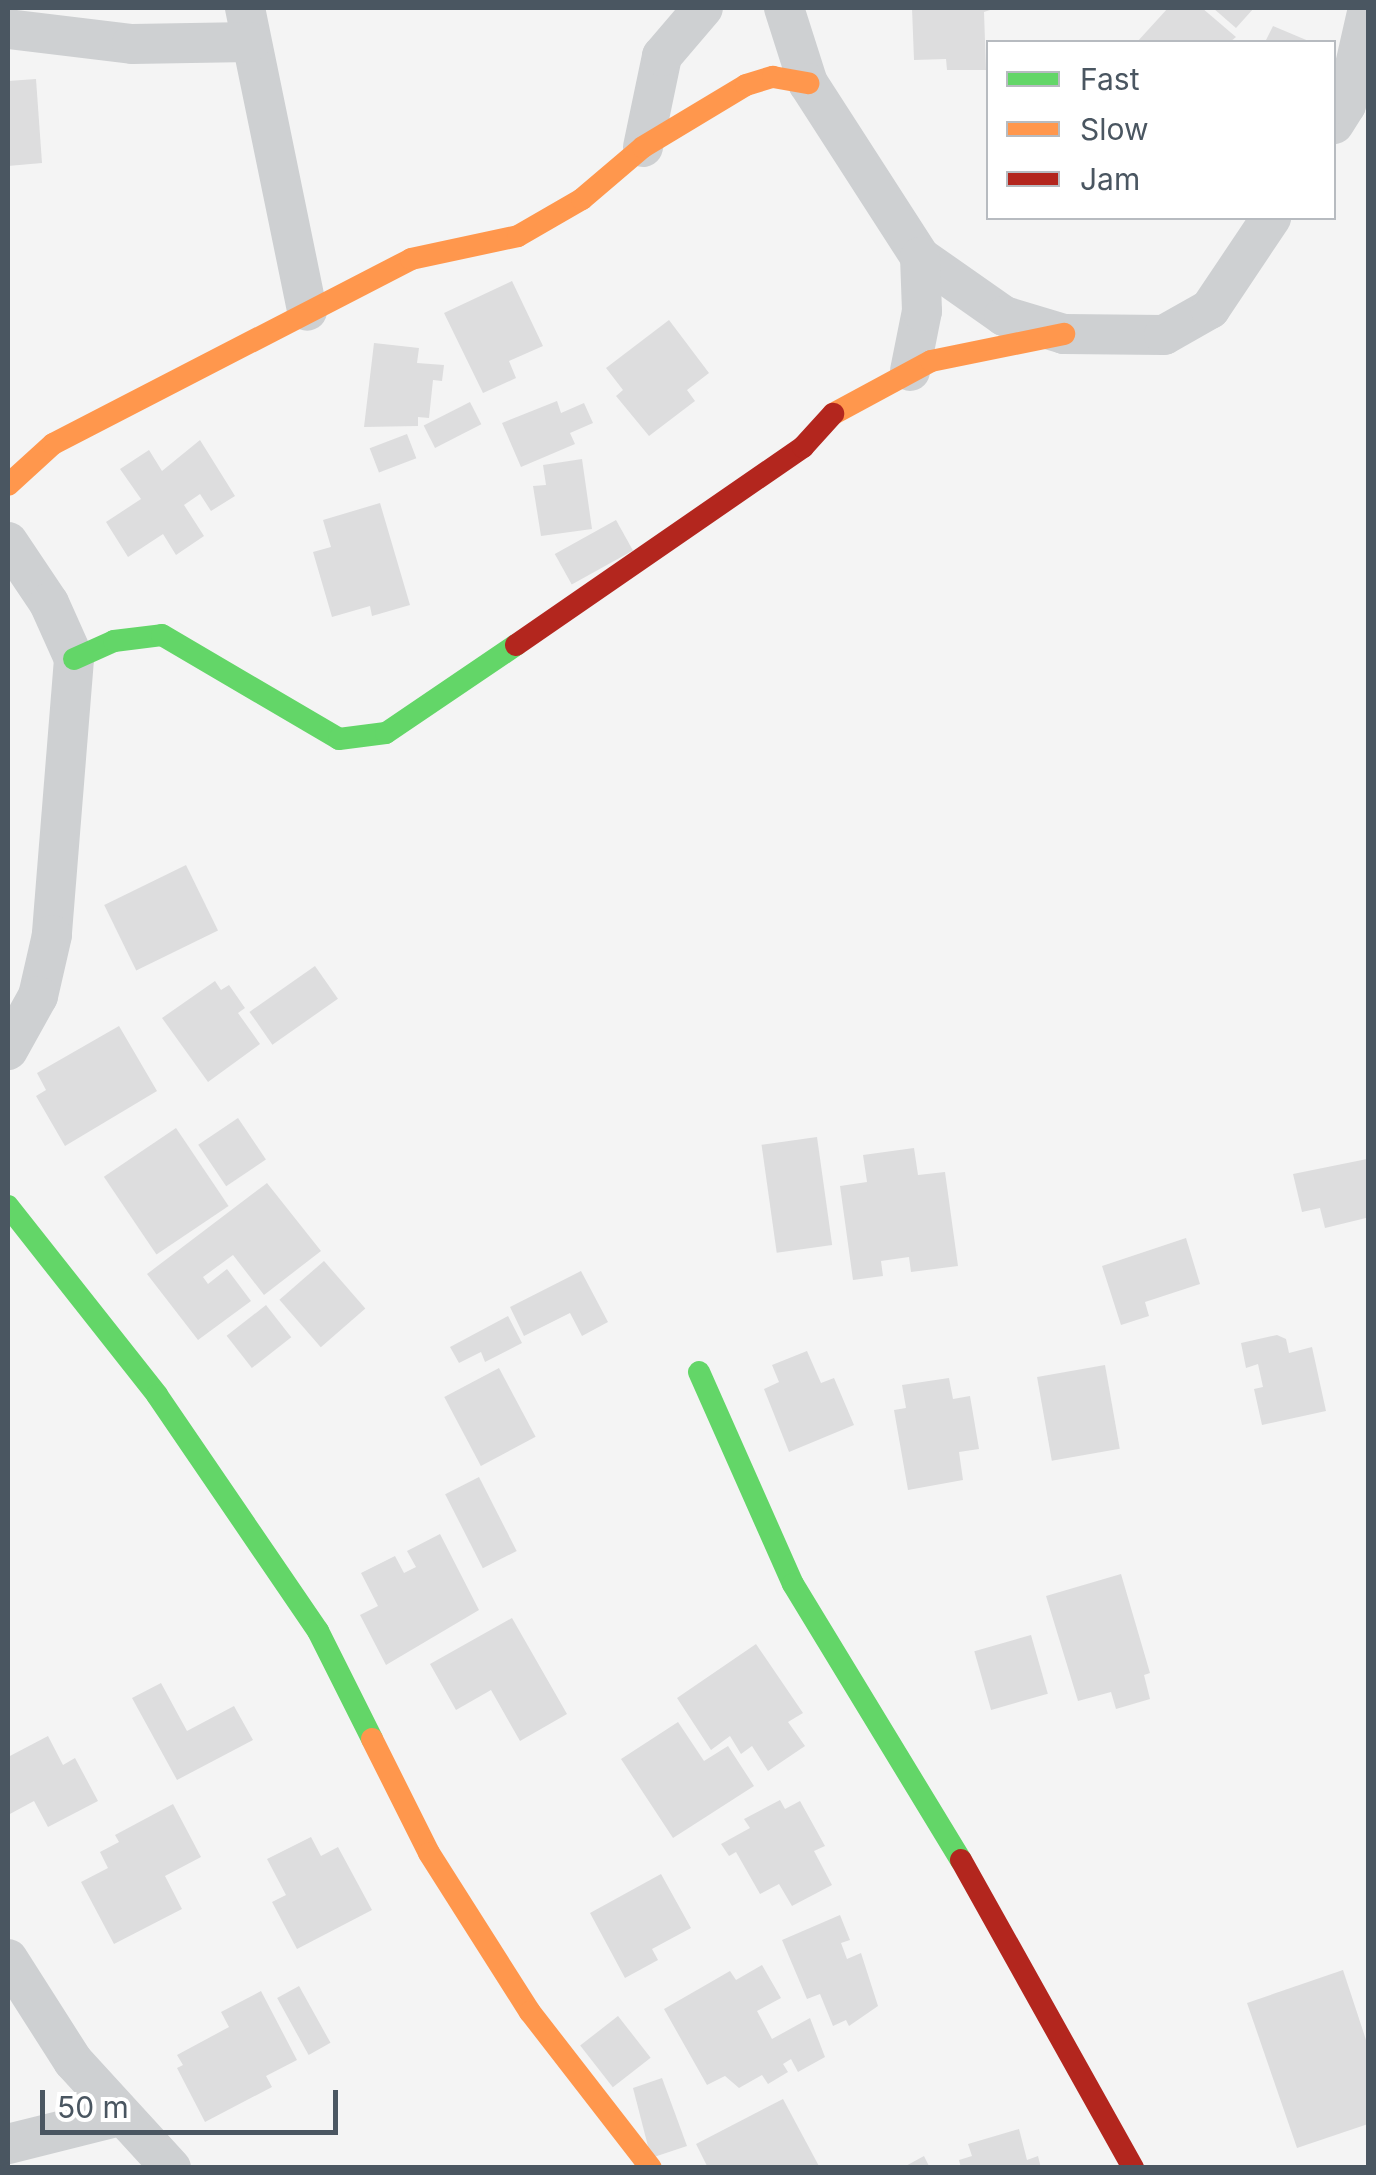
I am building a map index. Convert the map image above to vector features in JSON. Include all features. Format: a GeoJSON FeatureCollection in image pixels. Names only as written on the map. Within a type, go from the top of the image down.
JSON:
{"type":"FeatureCollection","features":[{"type":"Feature","properties":{"kind":"street"},"geometry":{"type":"LineString","coordinates":[[642,147],[662,56],[704,8]]}},
{"type":"Feature","properties":{"kind":"street"},"geometry":{"type":"LineString","coordinates":[[784,8],[808,84],[920,257],[1004,316],[1064,334]]}},
{"type":"Feature","properties":{"kind":"street"},"geometry":{"type":"LineString","coordinates":[[1349,116],[1368,8]]}},
{"type":"Feature","properties":{"kind":"street"},"geometry":{"type":"LineString","coordinates":[[8,29],[132,44],[247,25],[307,311]]}},
{"type":"Feature","properties":{"kind":"street"},"geometry":{"type":"LineString","coordinates":[[8,484],[53,444],[411,259],[518,236],[582,199],[642,147],[746,85],[773,77],[808,84]]}},
{"type":"Feature","properties":{"kind":"street"},"geometry":{"type":"LineString","coordinates":[[74,659],[114,641],[162,636],[186,644],[317,732],[351,740],[386,734],[788,458],[836,410],[910,370],[1064,334],[1164,335],[1210,309],[1270,220]]}},
{"type":"Feature","properties":{"kind":"street"},"geometry":{"type":"LineString","coordinates":[[910,370],[922,312],[920,257]]}},
{"type":"Feature","properties":{"kind":"street"},"geometry":{"type":"LineString","coordinates":[[8,542],[49,603],[74,659],[52,934],[38,996],[8,1050]]}},
{"type":"Feature","properties":{"kind":"street"},"geometry":{"type":"LineString","coordinates":[[8,1206],[157,1395],[318,1630],[429,1854],[530,2012],[652,2168]]}},
{"type":"Feature","properties":{"kind":"street"},"geometry":{"type":"LineString","coordinates":[[699,1372],[792,1584],[844,1677],[1004,1928],[1133,2168]]}},
{"type":"Feature","properties":{"kind":"street"},"geometry":{"type":"LineString","coordinates":[[8,1958],[74,2061],[171,2168]]}},
{"type":"Feature","properties":{"kind":"street"},"geometry":{"type":"LineString","coordinates":[[8,2144],[120,2116]]}},
{"type":"Feature","properties":{"kind":"building"},"geometry":{"type":"Polygon","coordinates":[[[912,8],[996,8],[984,12],[986,70],[947,70],[946,59],[914,60],[912,8]]]}},
{"type":"Feature","properties":{"kind":"building"},"geometry":{"type":"Polygon","coordinates":[[[1168,8],[1202,8],[1236,37],[1232,40],[1139,40],[1168,8]]]}},
{"type":"Feature","properties":{"kind":"building"},"geometry":{"type":"Polygon","coordinates":[[[1213,8],[1254,8],[1236,28],[1213,8]]]}},
{"type":"Feature","properties":{"kind":"building"},"geometry":{"type":"Polygon","coordinates":[[[1273,26],[1306,40],[1266,40],[1273,26]]]}},
{"type":"Feature","properties":{"kind":"building"},"geometry":{"type":"Polygon","coordinates":[[[36,79],[42,163],[8,166],[8,81],[36,79]]]}},
{"type":"Feature","properties":{"kind":"building"},"geometry":{"type":"Polygon","coordinates":[[[512,281],[543,346],[509,361],[516,378],[483,393],[444,313],[512,281]]]}},
{"type":"Feature","properties":{"kind":"building"},"geometry":{"type":"Polygon","coordinates":[[[669,320],[709,373],[687,390],[695,401],[649,436],[616,396],[623,390],[606,368],[669,320]]]}},
{"type":"Feature","properties":{"kind":"building"},"geometry":{"type":"Polygon","coordinates":[[[374,343],[419,348],[417,363],[444,365],[442,381],[433,380],[429,418],[418,417],[418,426],[364,427],[374,343]]]}},
{"type":"Feature","properties":{"kind":"building"},"geometry":{"type":"Polygon","coordinates":[[[557,401],[561,413],[584,403],[593,423],[570,433],[575,444],[521,467],[502,423],[557,401]]]}},
{"type":"Feature","properties":{"kind":"building"},"geometry":{"type":"Polygon","coordinates":[[[470,402],[481,424],[435,448],[424,426],[470,402]]]}},
{"type":"Feature","properties":{"kind":"building"},"geometry":{"type":"Polygon","coordinates":[[[407,434],[416,458],[379,473],[370,448],[407,434]]]}},
{"type":"Feature","properties":{"kind":"building"},"geometry":{"type":"Polygon","coordinates":[[[200,440],[235,496],[211,511],[200,494],[184,505],[204,536],[176,555],[163,534],[128,557],[106,522],[141,499],[120,469],[149,450],[162,471],[200,440]]]}},
{"type":"Feature","properties":{"kind":"building"},"geometry":{"type":"Polygon","coordinates":[[[582,459],[592,529],[541,536],[533,486],[546,485],[543,465],[582,459]]]}},
{"type":"Feature","properties":{"kind":"building"},"geometry":{"type":"Polygon","coordinates":[[[380,503],[410,605],[372,616],[370,606],[332,617],[313,552],[331,547],[323,520],[380,503]]]}},
{"type":"Feature","properties":{"kind":"building"},"geometry":{"type":"Polygon","coordinates":[[[616,520],[633,551],[572,585],[555,554],[616,520]]]}},
{"type":"Feature","properties":{"kind":"building"},"geometry":{"type":"Polygon","coordinates":[[[186,865],[218,931],[136,971],[104,905],[186,865]]]}},
{"type":"Feature","properties":{"kind":"building"},"geometry":{"type":"Polygon","coordinates":[[[315,966],[338,999],[272,1045],[249,1012],[315,966]]]}},
{"type":"Feature","properties":{"kind":"building"},"geometry":{"type":"Polygon","coordinates":[[[215,981],[221,990],[229,985],[245,1008],[238,1013],[260,1044],[208,1082],[162,1018],[215,981]]]}},
{"type":"Feature","properties":{"kind":"building"},"geometry":{"type":"Polygon","coordinates":[[[119,1026],[157,1091],[65,1146],[36,1096],[46,1090],[37,1073],[119,1026]]]}},
{"type":"Feature","properties":{"kind":"building"},"geometry":{"type":"Polygon","coordinates":[[[238,1118],[266,1159],[226,1186],[198,1145],[238,1118]]]}},
{"type":"Feature","properties":{"kind":"building"},"geometry":{"type":"Polygon","coordinates":[[[176,1128],[229,1206],[156,1255],[104,1177],[176,1128]]]}},
{"type":"Feature","properties":{"kind":"building"},"geometry":{"type":"Polygon","coordinates":[[[817,1137],[832,1245],[777,1253],[762,1145],[817,1137]]]}},
{"type":"Feature","properties":{"kind":"building"},"geometry":{"type":"Polygon","coordinates":[[[914,1148],[918,1175],[945,1172],[958,1266],[911,1272],[909,1257],[881,1261],[883,1276],[853,1280],[840,1186],[867,1182],[863,1155],[914,1148]]]}},
{"type":"Feature","properties":{"kind":"building"},"geometry":{"type":"Polygon","coordinates":[[[1367,1159],[1366,1218],[1325,1228],[1320,1208],[1302,1212],[1293,1174],[1367,1159]]]}},
{"type":"Feature","properties":{"kind":"building"},"geometry":{"type":"Polygon","coordinates":[[[267,1183],[321,1251],[264,1295],[233,1255],[203,1277],[208,1284],[227,1269],[251,1301],[198,1340],[147,1274],[267,1183]]]}},
{"type":"Feature","properties":{"kind":"building"},"geometry":{"type":"Polygon","coordinates":[[[1186,1238],[1200,1284],[1145,1302],[1149,1316],[1121,1325],[1102,1266],[1186,1238]]]}},
{"type":"Feature","properties":{"kind":"building"},"geometry":{"type":"Polygon","coordinates":[[[324,1261],[365,1309],[321,1347],[279,1300],[324,1261]]]}},
{"type":"Feature","properties":{"kind":"building"},"geometry":{"type":"Polygon","coordinates":[[[581,1271],[608,1322],[582,1336],[570,1313],[524,1336],[510,1307],[581,1271]]]}},
{"type":"Feature","properties":{"kind":"building"},"geometry":{"type":"Polygon","coordinates":[[[266,1305],[291,1337],[252,1368],[227,1336],[266,1305]]]}},
{"type":"Feature","properties":{"kind":"building"},"geometry":{"type":"Polygon","coordinates":[[[508,1316],[522,1343],[485,1362],[481,1352],[459,1363],[450,1347],[508,1316]]]}},
{"type":"Feature","properties":{"kind":"building"},"geometry":{"type":"Polygon","coordinates":[[[1277,1335],[1286,1339],[1289,1353],[1312,1347],[1326,1411],[1262,1425],[1254,1389],[1263,1387],[1258,1364],[1246,1368],[1241,1343],[1277,1335]]]}},
{"type":"Feature","properties":{"kind":"building"},"geometry":{"type":"Polygon","coordinates":[[[807,1351],[821,1383],[834,1378],[854,1425],[789,1452],[764,1389],[779,1382],[772,1365],[807,1351]]]}},
{"type":"Feature","properties":{"kind":"building"},"geometry":{"type":"Polygon","coordinates":[[[1105,1365],[1120,1449],[1052,1461],[1037,1377],[1105,1365]]]}},
{"type":"Feature","properties":{"kind":"building"},"geometry":{"type":"Polygon","coordinates":[[[499,1368],[536,1437],[481,1466],[444,1397],[499,1368]]]}},
{"type":"Feature","properties":{"kind":"building"},"geometry":{"type":"Polygon","coordinates":[[[949,1378],[953,1399],[970,1396],[979,1449],[959,1452],[963,1480],[908,1490],[894,1410],[906,1408],[902,1385],[949,1378]]]}},
{"type":"Feature","properties":{"kind":"building"},"geometry":{"type":"Polygon","coordinates":[[[479,1477],[517,1551],[483,1568],[445,1494],[479,1477]]]}},
{"type":"Feature","properties":{"kind":"building"},"geometry":{"type":"Polygon","coordinates":[[[440,1534],[479,1610],[386,1665],[360,1615],[378,1606],[361,1573],[395,1556],[404,1573],[416,1567],[407,1551],[440,1534]]]}},
{"type":"Feature","properties":{"kind":"building"},"geometry":{"type":"Polygon","coordinates":[[[1121,1574],[1150,1673],[1144,1675],[1150,1699],[1116,1709],[1111,1692],[1078,1701],[1046,1596],[1121,1574]]]}},
{"type":"Feature","properties":{"kind":"building"},"geometry":{"type":"Polygon","coordinates":[[[512,1618],[567,1714],[520,1741],[491,1690],[456,1710],[430,1664],[512,1618]]]}},
{"type":"Feature","properties":{"kind":"building"},"geometry":{"type":"Polygon","coordinates":[[[1031,1635],[1048,1694],[991,1710],[974,1651],[1031,1635]]]}},
{"type":"Feature","properties":{"kind":"building"},"geometry":{"type":"Polygon","coordinates":[[[756,1644],[803,1713],[788,1722],[805,1746],[768,1771],[752,1746],[741,1754],[730,1736],[711,1750],[677,1698],[756,1644]]]}},
{"type":"Feature","properties":{"kind":"building"},"geometry":{"type":"Polygon","coordinates":[[[161,1683],[187,1731],[234,1706],[253,1740],[177,1780],[132,1698],[161,1683]]]}},
{"type":"Feature","properties":{"kind":"building"},"geometry":{"type":"Polygon","coordinates":[[[678,1722],[704,1761],[728,1746],[754,1786],[673,1838],[621,1759],[678,1722]]]}},
{"type":"Feature","properties":{"kind":"building"},"geometry":{"type":"Polygon","coordinates":[[[48,1736],[63,1765],[75,1758],[98,1801],[48,1827],[34,1801],[8,1815],[8,1757],[48,1736]]]}},
{"type":"Feature","properties":{"kind":"building"},"geometry":{"type":"Polygon","coordinates":[[[780,1800],[785,1809],[800,1801],[825,1846],[814,1851],[832,1885],[792,1906],[779,1884],[760,1894],[736,1852],[729,1856],[721,1844],[750,1828],[744,1819],[780,1800]]]}},
{"type":"Feature","properties":{"kind":"building"},"geometry":{"type":"Polygon","coordinates":[[[173,1804],[201,1857],[165,1876],[182,1909],[114,1944],[81,1882],[108,1868],[100,1852],[119,1842],[115,1835],[173,1804]]]}},
{"type":"Feature","properties":{"kind":"building"},"geometry":{"type":"Polygon","coordinates":[[[311,1837],[321,1856],[338,1847],[372,1910],[297,1949],[272,1902],[286,1895],[267,1859],[311,1837]]]}},
{"type":"Feature","properties":{"kind":"building"},"geometry":{"type":"Polygon","coordinates":[[[661,1874],[691,1928],[652,1949],[658,1960],[625,1978],[590,1913],[661,1874]]]}},
{"type":"Feature","properties":{"kind":"building"},"geometry":{"type":"Polygon","coordinates":[[[840,1915],[850,1940],[841,1943],[847,1959],[861,1953],[878,2006],[849,2026],[846,2020],[833,2026],[820,1994],[807,1999],[782,1940],[840,1915]]]}},
{"type":"Feature","properties":{"kind":"building"},"geometry":{"type":"Polygon","coordinates":[[[762,1965],[781,1998],[757,2011],[772,2039],[810,2018],[825,2057],[798,2072],[791,2059],[783,2064],[788,2072],[768,2084],[762,2075],[739,2088],[725,2076],[707,2085],[664,2009],[730,1971],[736,1980],[762,1965]]]}},
{"type":"Feature","properties":{"kind":"building"},"geometry":{"type":"Polygon","coordinates":[[[1343,1970],[1368,2046],[1368,2124],[1297,2148],[1247,2003],[1343,1970]]]}},
{"type":"Feature","properties":{"kind":"building"},"geometry":{"type":"Polygon","coordinates":[[[299,1986],[331,2043],[309,2055],[277,1998],[299,1986]]]}},
{"type":"Feature","properties":{"kind":"building"},"geometry":{"type":"Polygon","coordinates":[[[261,1991],[297,2060],[266,2076],[272,2087],[205,2122],[177,2068],[183,2065],[177,2055],[229,2027],[221,2012],[261,1991]]]}},
{"type":"Feature","properties":{"kind":"building"},"geometry":{"type":"Polygon","coordinates":[[[618,2016],[651,2058],[613,2087],[580,2046],[618,2016]]]}},
{"type":"Feature","properties":{"kind":"building"},"geometry":{"type":"Polygon","coordinates":[[[662,2078],[687,2146],[651,2158],[633,2088],[662,2078]]]}},
{"type":"Feature","properties":{"kind":"building"},"geometry":{"type":"Polygon","coordinates":[[[783,2099],[820,2168],[708,2168],[696,2144],[783,2099]]]}},
{"type":"Feature","properties":{"kind":"building"},"geometry":{"type":"Polygon","coordinates":[[[1019,2129],[1027,2160],[1038,2156],[1041,2168],[961,2168],[959,2160],[972,2156],[968,2144],[1019,2129]]]}},
{"type":"Feature","properties":{"kind":"building"},"geometry":{"type":"Polygon","coordinates":[[[924,2156],[930,2168],[902,2168],[924,2156]]]}},
{"type":"Feature","properties":{"kind":"traffic: fast"},"geometry":{"type":"LineString","coordinates":[[74,659],[114,641],[162,635],[339,739],[386,733],[516,645]]}},
{"type":"Feature","properties":{"kind":"traffic: fast"},"geometry":{"type":"LineString","coordinates":[[8,1206],[157,1395],[318,1631],[372,1739]]}},
{"type":"Feature","properties":{"kind":"traffic: fast"},"geometry":{"type":"LineString","coordinates":[[699,1372],[793,1584],[961,1860]]}},
{"type":"Feature","properties":{"kind":"traffic: slow"},"geometry":{"type":"LineString","coordinates":[[8,485],[53,444],[411,259],[518,236],[582,199],[643,147],[746,85],[773,77],[808,83]]}},
{"type":"Feature","properties":{"kind":"traffic: slow"},"geometry":{"type":"LineString","coordinates":[[833,414],[931,361],[1064,334]]}},
{"type":"Feature","properties":{"kind":"traffic: slow"},"geometry":{"type":"LineString","coordinates":[[372,1739],[429,1853],[530,2012],[651,2168]]}},
{"type":"Feature","properties":{"kind":"traffic: jam"},"geometry":{"type":"LineString","coordinates":[[516,645],[803,447],[833,414]]}},
{"type":"Feature","properties":{"kind":"traffic: jam"},"geometry":{"type":"LineString","coordinates":[[961,1860],[1133,2168]]}}]}
